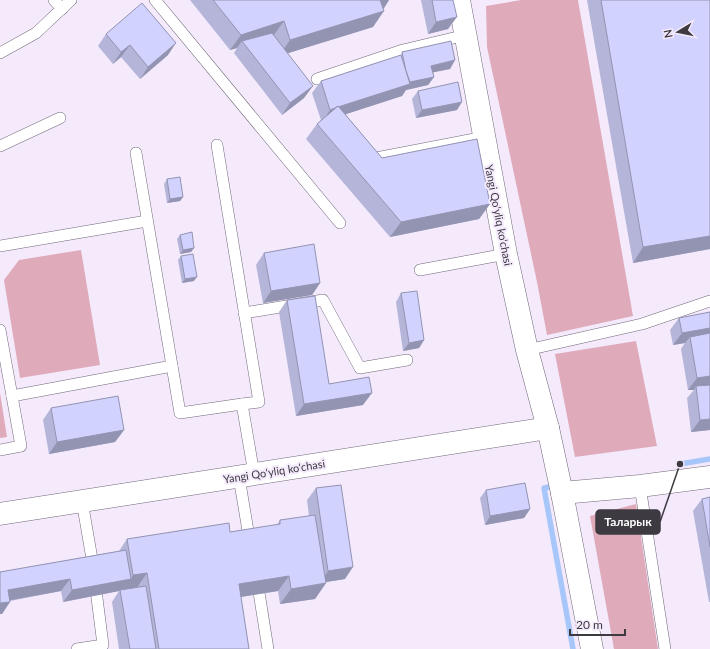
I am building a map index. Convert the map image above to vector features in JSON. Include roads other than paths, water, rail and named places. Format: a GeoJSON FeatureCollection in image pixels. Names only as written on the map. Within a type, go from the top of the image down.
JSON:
{"type":"FeatureCollection","features":[{"type":"Feature","properties":{"kind":"street","name":"Yangi Qo'yliq ko'chasi"},"geometry":{"type":"LineString","coordinates":[[459,0],[506,254],[527,350],[548,428],[592,649]]}},
{"type":"Feature","properties":{"kind":"street","name":"Yangi Qo'yliq ko'chasi"},"geometry":{"type":"LineString","coordinates":[[0,514],[548,428]]}},
{"type":"Feature","properties":{"kind":"street"},"geometry":{"type":"LineString","coordinates":[[562,493],[710,478]]}},
{"type":"Feature","properties":{"kind":"lane"},"geometry":{"type":"LineString","coordinates":[[54,0],[62,9]]}},
{"type":"Feature","properties":{"kind":"lane"},"geometry":{"type":"LineString","coordinates":[[0,53],[36,33],[71,0]]}},
{"type":"Feature","properties":{"kind":"lane"},"geometry":{"type":"LineString","coordinates":[[155,0],[340,223]]}},
{"type":"Feature","properties":{"kind":"lane"},"geometry":{"type":"LineString","coordinates":[[317,79],[403,50],[466,35]]}},
{"type":"Feature","properties":{"kind":"lane"},"geometry":{"type":"LineString","coordinates":[[0,146],[60,118]]}},
{"type":"Feature","properties":{"kind":"lane"},"geometry":{"type":"LineString","coordinates":[[371,159],[484,138]]}},
{"type":"Feature","properties":{"kind":"lane"},"geometry":{"type":"LineString","coordinates":[[136,153],[180,414],[259,402],[217,145]]}},
{"type":"Feature","properties":{"kind":"lane"},"geometry":{"type":"LineString","coordinates":[[0,246],[147,220]]}},
{"type":"Feature","properties":{"kind":"lane"},"geometry":{"type":"LineString","coordinates":[[420,270],[506,254]]}},
{"type":"Feature","properties":{"kind":"lane"},"geometry":{"type":"LineString","coordinates":[[244,313],[323,300],[360,368],[407,360]]}},
{"type":"Feature","properties":{"kind":"lane"},"geometry":{"type":"LineString","coordinates":[[527,350],[642,324],[710,301]]}},
{"type":"Feature","properties":{"kind":"lane"},"geometry":{"type":"LineString","coordinates":[[0,330],[20,446],[0,450]]}},
{"type":"Feature","properties":{"kind":"lane"},"geometry":{"type":"LineString","coordinates":[[12,396],[172,366]]}},
{"type":"Feature","properties":{"kind":"lane"},"geometry":{"type":"LineString","coordinates":[[242,404],[252,555]]}},
{"type":"Feature","properties":{"kind":"lane"},"geometry":{"type":"LineString","coordinates":[[640,486],[665,649]]}},
{"type":"Feature","properties":{"kind":"lane"},"geometry":{"type":"LineString","coordinates":[[77,649],[104,647],[92,559],[82,501]]}},
{"type":"Feature","properties":{"kind":"lane"},"geometry":{"type":"LineString","coordinates":[[255,571],[268,649]]}},
{"type":"Feature","properties":{"kind":"waterway"},"geometry":{"type":"LineString","coordinates":[[680,464],[710,459]]}},
{"type":"Feature","properties":{"kind":"waterway"},"geometry":{"type":"LineString","coordinates":[[549,487],[544,488],[573,649]]}},
{"type":"Feature","properties":{"kind":"place","name":"Таларык"},"geometry":{"type":"Point","coordinates":[680,464]}}]}
